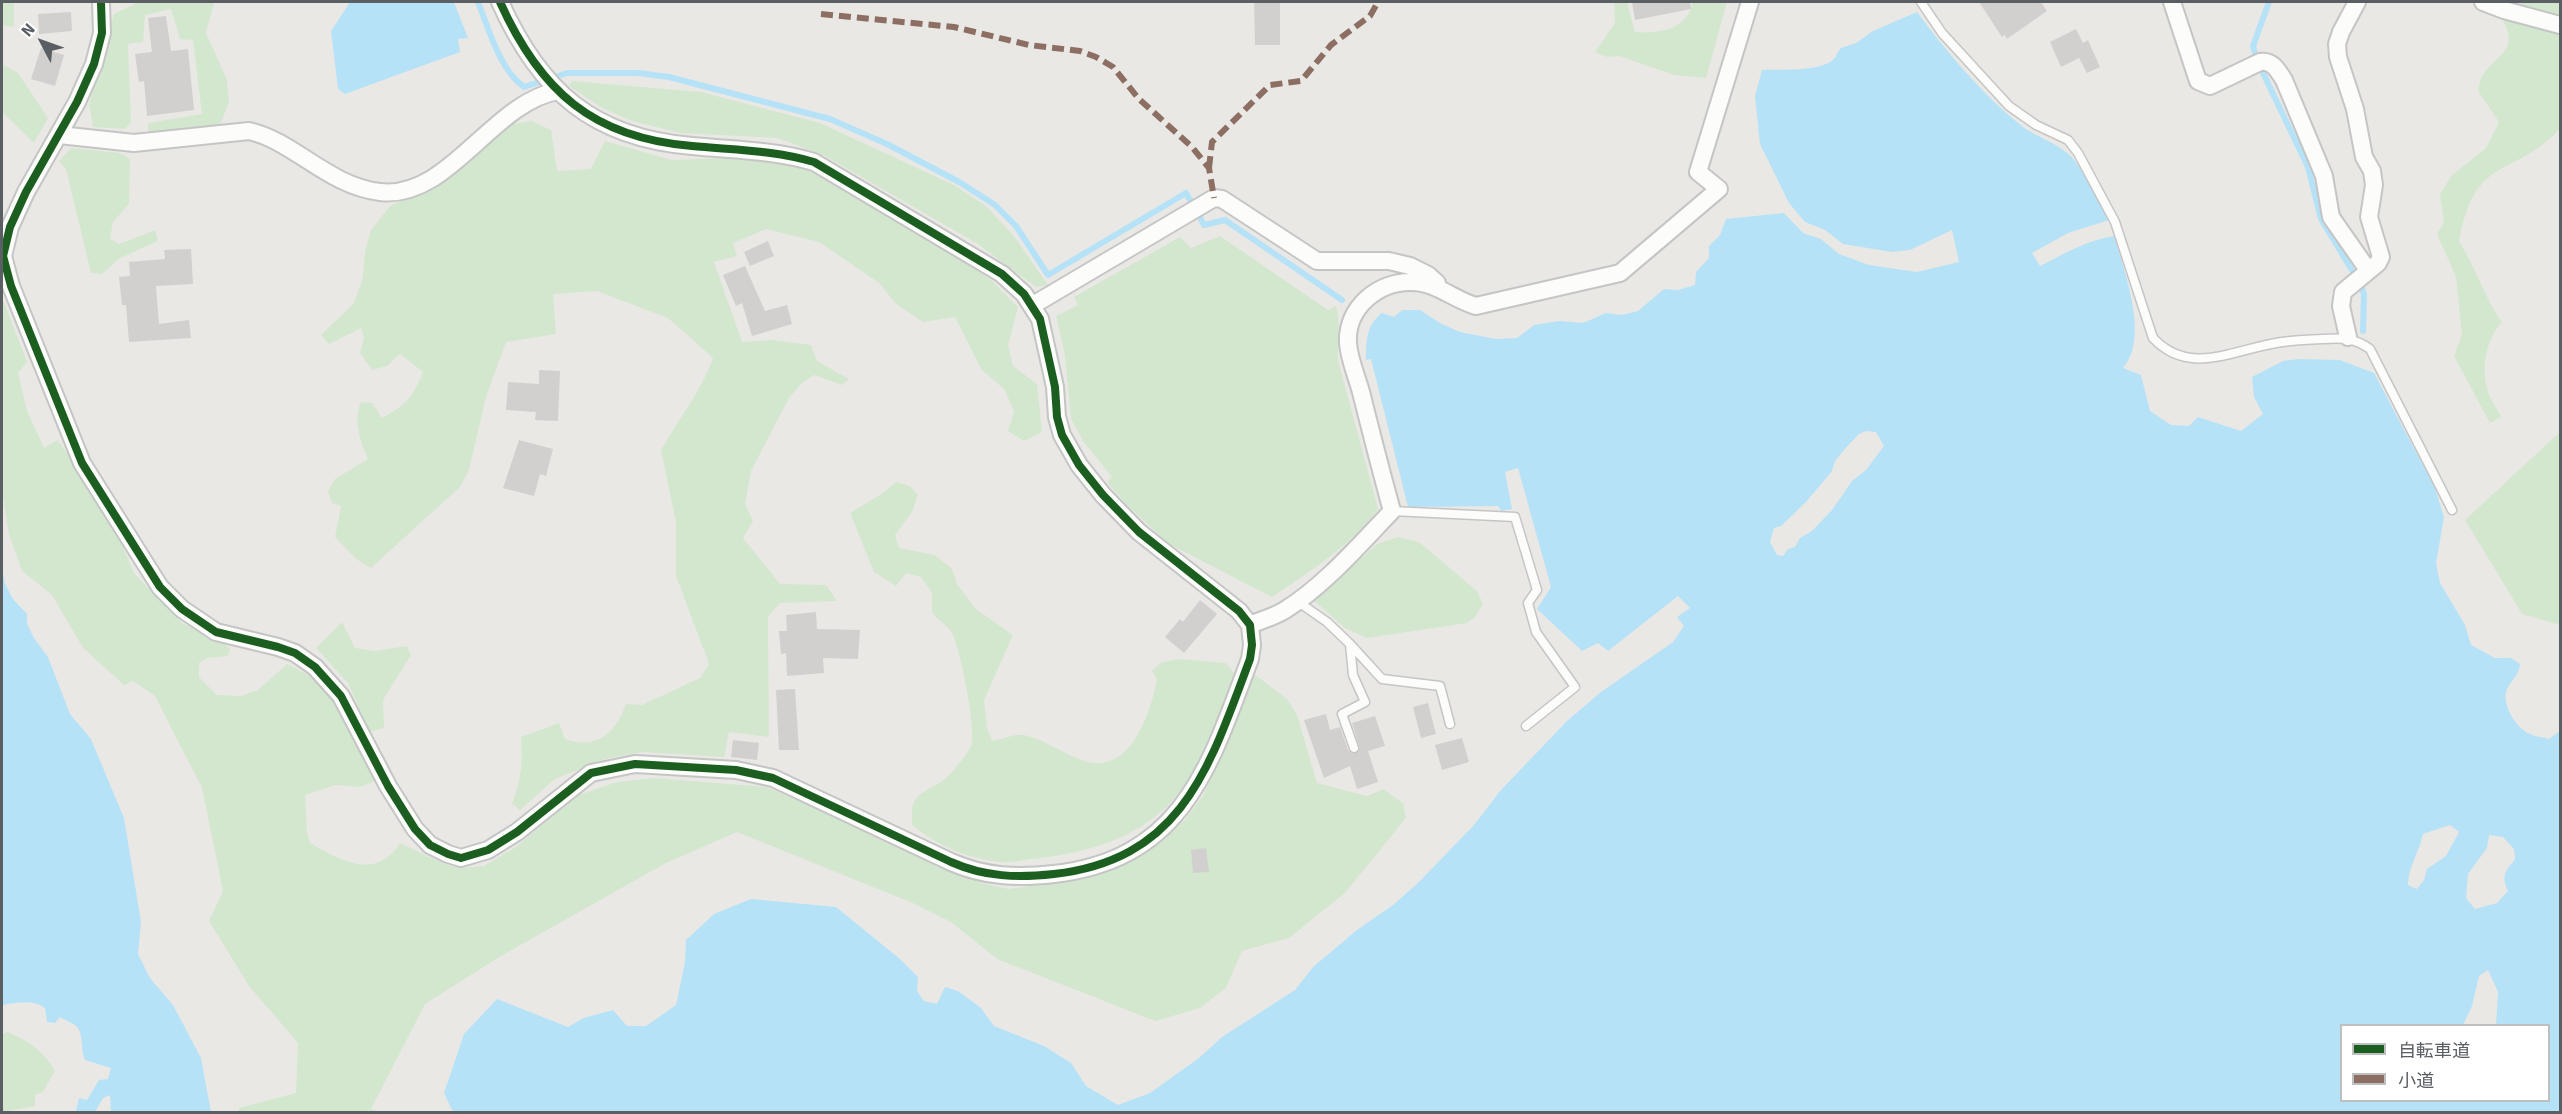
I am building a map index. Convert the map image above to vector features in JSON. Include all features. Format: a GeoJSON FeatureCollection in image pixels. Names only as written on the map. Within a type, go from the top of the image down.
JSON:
{"type":"FeatureCollection","features":[{"type":"Feature","properties":{"kind":"street"},"geometry":{"type":"LineString","coordinates":[[101,2],[102,33],[94,64],[59,135],[26,192],[10,227],[3,256],[24,322],[82,463],[160,587],[183,609],[216,632],[295,653],[315,667],[341,696],[404,813],[430,844],[461,858],[488,850],[517,832],[591,773],[635,764],[736,770],[772,778],[972,871],[999,876],[1030,876],[1074,871],[1110,861],[1144,844],[1164,828],[1197,786],[1250,659],[1252,645],[1250,625],[1221,595],[1139,532],[1103,495],[1079,465],[1062,435],[1048,351],[1040,319],[1033,305],[1002,274],[814,162],[790,154],[689,146],[623,134],[590,116],[555,89],[524,46],[500,2]]}},
{"type":"Feature","properties":{"kind":"street"},"geometry":{"type":"LineString","coordinates":[[1250,625],[1284,611],[1297,601],[1345,559],[1392,511],[1348,343],[1354,313],[1366,299],[1389,283],[1415,281],[1445,292],[1463,303],[1476,306],[1620,273],[1719,189],[1698,172],[1750,2]]}},
{"type":"Feature","properties":{"kind":"street"},"geometry":{"type":"LineString","coordinates":[[2172,2],[2198,81],[2210,86],[2260,62],[2267,61],[2275,66],[2284,81],[2324,176],[2331,217],[2368,270]]}},
{"type":"Feature","properties":{"kind":"street"},"geometry":{"type":"LineString","coordinates":[[2348,337],[2341,306],[2343,292],[2381,257],[2369,217],[2372,171],[2364,157],[2355,109],[2338,57],[2337,44],[2357,2]]}},
{"type":"Feature","properties":{"kind":"street"},"geometry":{"type":"LineString","coordinates":[[2483,2],[2560,25]]}},
{"type":"Feature","properties":{"kind":"street"},"geometry":{"type":"LineString","coordinates":[[59,135],[135,143],[249,131],[267,135],[323,171],[358,186],[380,192],[400,190],[430,180],[520,105],[555,89]]}},
{"type":"Feature","properties":{"kind":"street"},"geometry":{"type":"LineString","coordinates":[[1033,305],[1184,213],[1214,198],[1222,199],[1317,261],[1389,261],[1428,275],[1445,292]]}},
{"type":"Feature","properties":{"kind":"lane"},"geometry":{"type":"LineString","coordinates":[[1921,2],[1942,33],[2009,106],[2036,125],[2068,140],[2078,153],[2115,222],[2153,338],[2164,349],[2180,357],[2221,358],[2277,343],[2348,337],[2370,349],[2452,510]]}},
{"type":"Feature","properties":{"kind":"lane"},"geometry":{"type":"LineString","coordinates":[[1392,511],[1515,517],[1538,590],[1528,603],[1536,632],[1575,687],[1526,726]]}},
{"type":"Feature","properties":{"kind":"lane"},"geometry":{"type":"LineString","coordinates":[[1297,601],[1327,622],[1382,679],[1440,686],[1450,724]]}},
{"type":"Feature","properties":{"kind":"lane"},"geometry":{"type":"LineString","coordinates":[[1350,644],[1353,675],[1365,702],[1342,714],[1354,748]]}},
{"type":"Feature","properties":{"kind":"green space"},"geometry":{"type":"Polygon","coordinates":[[[2,2],[14,2],[14,27],[2,25],[2,2]]]}},
{"type":"Feature","properties":{"kind":"green space"},"geometry":{"type":"Polygon","coordinates":[[[214,2],[206,33],[227,80],[229,101],[221,123],[212,128],[148,132],[148,123],[202,114],[193,40],[180,39],[171,9],[145,15],[143,42],[128,44],[131,123],[125,129],[93,127],[89,104],[114,14],[137,3],[214,2]]]}},
{"type":"Feature","properties":{"kind":"green space"},"geometry":{"type":"Polygon","coordinates":[[[1614,2],[1627,2],[1635,32],[1644,32],[1662,31],[1678,24],[1690,12],[1693,2],[1727,2],[1706,78],[1674,75],[1619,56],[1607,57],[1595,52],[1615,23],[1614,2]]]}},
{"type":"Feature","properties":{"kind":"green space"},"geometry":{"type":"Polygon","coordinates":[[[2522,2],[2560,2],[2560,129],[2542,145],[2497,171],[2485,181],[2475,194],[2466,214],[2459,242],[2502,322],[2492,336],[2485,362],[2488,392],[2501,417],[2490,423],[2454,356],[2462,334],[2456,277],[2437,234],[2444,222],[2440,194],[2451,176],[2486,148],[2499,122],[2478,91],[2482,76],[2507,46],[2508,31],[2503,21],[2522,2]]]}},
{"type":"Feature","properties":{"kind":"green space"},"geometry":{"type":"Polygon","coordinates":[[[2,64],[18,73],[48,118],[34,143],[2,112],[2,64]]]}},
{"type":"Feature","properties":{"kind":"green space"},"geometry":{"type":"Polygon","coordinates":[[[572,81],[701,92],[820,123],[954,185],[986,206],[1014,236],[1048,285],[1036,287],[978,244],[825,156],[778,138],[680,133],[632,121],[602,108],[569,86],[572,81]]]}},
{"type":"Feature","properties":{"kind":"green space"},"geometry":{"type":"Polygon","coordinates":[[[532,121],[551,130],[557,171],[591,169],[605,141],[672,160],[724,158],[796,163],[956,256],[991,280],[1018,307],[1008,345],[1013,366],[1037,384],[1042,432],[1024,441],[1008,431],[1014,412],[1005,390],[981,369],[955,317],[923,322],[896,304],[879,283],[819,242],[766,229],[733,243],[737,256],[714,262],[742,342],[771,340],[811,345],[817,361],[849,379],[842,385],[814,375],[802,383],[789,398],[751,471],[745,504],[753,521],[743,538],[780,584],[826,585],[837,601],[780,603],[768,617],[769,737],[729,732],[724,757],[643,752],[605,759],[555,779],[520,810],[512,804],[521,771],[521,737],[559,723],[565,739],[587,742],[604,737],[611,731],[626,704],[642,705],[700,678],[709,664],[676,576],[676,522],[661,450],[696,394],[713,358],[668,318],[597,291],[553,294],[556,334],[506,342],[486,397],[469,470],[460,487],[371,568],[356,559],[335,537],[341,506],[332,503],[328,491],[335,479],[368,459],[360,438],[358,423],[361,402],[372,403],[382,418],[407,400],[416,388],[423,372],[400,354],[387,366],[372,370],[360,353],[364,338],[361,328],[329,344],[321,335],[354,303],[363,277],[365,252],[371,230],[390,206],[424,190],[507,125],[532,121]]]}},
{"type":"Feature","properties":{"kind":"green space"},"geometry":{"type":"Polygon","coordinates":[[[71,148],[120,153],[130,159],[129,204],[113,222],[110,239],[119,244],[155,230],[158,241],[120,258],[102,274],[91,273],[66,169],[59,161],[71,148]]]}},
{"type":"Feature","properties":{"kind":"green space"},"geometry":{"type":"Polygon","coordinates":[[[1220,236],[1328,310],[1336,306],[1339,326],[1338,360],[1378,509],[1343,546],[1272,597],[1169,544],[1126,504],[1107,482],[1112,477],[1083,441],[1071,419],[1065,355],[1056,316],[1078,305],[1074,297],[1180,237],[1191,248],[1220,236]]]}},
{"type":"Feature","properties":{"kind":"green space"},"geometry":{"type":"Polygon","coordinates":[[[2,297],[27,362],[18,373],[27,411],[44,448],[58,440],[111,519],[134,573],[182,623],[223,642],[230,649],[228,656],[207,658],[199,663],[199,677],[217,695],[241,696],[258,690],[287,664],[323,686],[342,710],[375,781],[360,787],[336,785],[305,795],[307,833],[310,843],[346,861],[358,864],[380,862],[391,855],[400,843],[447,865],[461,868],[484,866],[516,847],[576,796],[617,782],[654,778],[766,787],[930,856],[981,883],[1009,889],[1066,881],[1113,868],[1160,843],[1186,819],[1204,794],[1254,674],[1287,699],[1297,715],[1317,783],[1367,796],[1383,789],[1403,803],[1406,818],[1345,893],[1289,938],[1242,951],[1226,988],[1200,1008],[1155,1021],[997,959],[951,922],[915,904],[737,832],[666,863],[501,956],[425,1004],[371,1109],[381,1112],[239,1112],[239,1108],[296,1093],[298,1043],[249,986],[209,921],[223,891],[202,788],[155,696],[133,681],[124,685],[83,648],[52,595],[22,571],[9,535],[2,490],[2,297]]]}},
{"type":"Feature","properties":{"kind":"green space"},"geometry":{"type":"Polygon","coordinates":[[[2560,432],[2560,625],[2522,614],[2465,520],[2560,432]]]}},
{"type":"Feature","properties":{"kind":"green space"},"geometry":{"type":"Polygon","coordinates":[[[896,482],[910,486],[918,495],[912,512],[895,535],[899,548],[935,555],[952,569],[957,584],[976,609],[1013,635],[984,700],[987,728],[992,741],[1024,735],[1038,739],[1079,759],[1096,763],[1111,761],[1123,753],[1134,741],[1142,726],[1149,710],[1157,679],[1152,671],[1162,662],[1180,659],[1226,663],[1234,673],[1226,703],[1195,768],[1179,793],[1159,814],[1126,835],[1109,842],[1071,853],[1009,862],[977,858],[954,850],[933,840],[913,826],[914,802],[921,794],[945,779],[962,760],[971,746],[972,724],[967,690],[955,641],[950,630],[932,613],[932,593],[921,577],[906,573],[896,586],[874,572],[850,513],[883,493],[896,482]]]}},
{"type":"Feature","properties":{"kind":"green space"},"geometry":{"type":"Polygon","coordinates":[[[1398,537],[1419,542],[1477,591],[1483,604],[1475,617],[1467,623],[1367,638],[1345,628],[1313,600],[1377,544],[1398,537]]]}},
{"type":"Feature","properties":{"kind":"green space"},"geometry":{"type":"Polygon","coordinates":[[[342,622],[355,648],[375,651],[407,646],[411,655],[383,700],[384,728],[369,732],[348,683],[316,648],[342,622]]]}},
{"type":"Feature","properties":{"kind":"green space"},"geometry":{"type":"Polygon","coordinates":[[[8,1032],[35,1047],[46,1057],[55,1071],[43,1092],[35,1095],[35,1106],[2,1112],[2,1034],[8,1032]]]}},
{"type":"Feature","properties":{"kind":"water"},"geometry":{"type":"Polygon","coordinates":[[[350,2],[454,2],[468,38],[458,39],[460,52],[345,94],[338,89],[331,31],[350,2]]]}},
{"type":"Feature","properties":{"kind":"water"},"geometry":{"type":"Polygon","coordinates":[[[1917,12],[1990,98],[2025,128],[2062,149],[2075,161],[2109,220],[2068,233],[2032,253],[2040,266],[2085,244],[2114,236],[2128,285],[2135,322],[2131,355],[2123,368],[2141,375],[2150,411],[2171,425],[2189,426],[2198,417],[2241,431],[2263,414],[2254,397],[2252,377],[2283,361],[2340,360],[2374,373],[2435,488],[2444,517],[2436,563],[2440,583],[2465,625],[2471,645],[2495,658],[2511,658],[2520,664],[2518,672],[2507,688],[2506,698],[2509,711],[2520,727],[2532,735],[2549,739],[2560,731],[2560,1112],[453,1112],[444,1093],[464,1034],[497,999],[568,1027],[584,1018],[613,1010],[627,1026],[646,1026],[676,1005],[685,962],[686,940],[714,914],[751,899],[836,907],[900,959],[918,977],[917,991],[924,1001],[937,1004],[945,987],[958,991],[981,1008],[994,1026],[1044,1046],[1071,1063],[1086,1086],[1118,1105],[1150,1093],[1199,1058],[1222,1037],[1295,990],[1313,967],[1418,883],[1474,825],[1501,790],[1567,721],[1601,692],[1673,642],[1684,626],[1677,617],[1690,608],[1678,596],[1608,651],[1598,643],[1582,651],[1537,609],[1551,587],[1518,468],[1505,472],[1512,509],[1501,511],[1498,506],[1408,507],[1371,359],[1366,360],[1370,328],[1382,313],[1394,317],[1402,310],[1420,310],[1460,332],[1496,339],[1517,338],[1534,325],[1559,321],[1583,323],[1606,313],[1622,315],[1638,311],[1664,289],[1678,290],[1695,285],[1696,272],[1709,258],[1709,246],[1720,235],[1726,219],[1784,213],[1803,233],[1821,239],[1839,254],[1869,265],[1917,272],[1959,262],[1952,230],[1910,250],[1892,252],[1843,244],[1825,230],[1805,222],[1789,203],[1760,144],[1755,96],[1762,70],[1788,70],[1827,64],[1833,60],[1841,48],[1856,43],[1873,31],[1917,12]],[[2450,825],[2423,834],[2408,885],[2417,889],[2424,880],[2427,869],[2446,856],[2459,832],[2450,825]],[[2489,835],[2487,848],[2468,874],[2466,898],[2475,909],[2497,903],[2508,891],[2505,874],[2515,860],[2514,849],[2503,837],[2489,835]]]}},
{"type":"Feature","properties":{"kind":"water"},"geometry":{"type":"Polygon","coordinates":[[[2,567],[5,584],[13,599],[27,614],[27,624],[48,657],[70,714],[91,739],[124,818],[141,922],[138,954],[150,978],[173,1005],[201,1058],[211,1112],[111,1112],[110,1095],[103,1098],[95,1112],[76,1112],[79,1098],[87,1100],[99,1080],[108,1079],[111,1068],[85,1060],[79,1030],[73,1024],[60,1017],[55,1023],[47,1022],[45,1008],[35,1003],[2,1005],[2,567]]]}},
{"type":"Feature","properties":{"kind":"pier"},"geometry":{"type":"Polygon","coordinates":[[[1866,431],[1876,432],[1884,446],[1812,531],[1800,538],[1795,547],[1788,549],[1783,556],[1777,555],[1770,542],[1774,528],[1781,526],[1806,502],[1832,471],[1835,461],[1843,451],[1859,434],[1866,431]]]}},
{"type":"Feature","properties":{"kind":"building"},"geometry":{"type":"Polygon","coordinates":[[[1254,2],[1280,2],[1280,45],[1255,45],[1254,2]]]}},
{"type":"Feature","properties":{"kind":"building"},"geometry":{"type":"Polygon","coordinates":[[[1632,2],[1690,2],[1691,9],[1635,20],[1632,2]]]}},
{"type":"Feature","properties":{"kind":"building"},"geometry":{"type":"Polygon","coordinates":[[[1979,2],[2041,2],[2047,11],[2007,39],[2005,35],[2002,37],[1979,2]]]}},
{"type":"Feature","properties":{"kind":"building"},"geometry":{"type":"Polygon","coordinates":[[[71,12],[72,31],[39,34],[38,14],[71,12]]]}},
{"type":"Feature","properties":{"kind":"building"},"geometry":{"type":"Polygon","coordinates":[[[166,16],[171,51],[188,49],[194,110],[147,116],[144,81],[139,82],[135,54],[152,52],[148,18],[166,16]]]}},
{"type":"Feature","properties":{"kind":"building"},"geometry":{"type":"Polygon","coordinates":[[[2076,29],[2083,43],[2088,40],[2100,67],[2087,73],[2079,58],[2061,67],[2050,42],[2076,29]]]}},
{"type":"Feature","properties":{"kind":"building"},"geometry":{"type":"Polygon","coordinates":[[[41,48],[64,55],[55,86],[31,79],[41,48]]]}},
{"type":"Feature","properties":{"kind":"building"},"geometry":{"type":"Polygon","coordinates":[[[768,241],[774,256],[750,266],[744,252],[768,241]]]}},
{"type":"Feature","properties":{"kind":"building"},"geometry":{"type":"Polygon","coordinates":[[[191,249],[193,284],[156,286],[159,324],[189,320],[191,338],[129,342],[126,305],[122,305],[119,277],[130,276],[129,262],[165,259],[164,250],[191,249]]]}},
{"type":"Feature","properties":{"kind":"building"},"geometry":{"type":"Polygon","coordinates":[[[745,266],[765,311],[787,305],[792,324],[752,336],[742,303],[736,306],[723,275],[745,266]]]}},
{"type":"Feature","properties":{"kind":"building"},"geometry":{"type":"Polygon","coordinates":[[[539,370],[560,371],[558,421],[535,420],[536,412],[506,410],[508,382],[539,384],[539,370]]]}},
{"type":"Feature","properties":{"kind":"building"},"geometry":{"type":"Polygon","coordinates":[[[519,440],[553,449],[546,476],[540,474],[534,496],[503,488],[519,440]]]}},
{"type":"Feature","properties":{"kind":"building"},"geometry":{"type":"Polygon","coordinates":[[[1200,600],[1217,614],[1184,653],[1165,637],[1180,619],[1183,622],[1200,600]]]}},
{"type":"Feature","properties":{"kind":"building"},"geometry":{"type":"Polygon","coordinates":[[[816,612],[817,629],[860,630],[858,659],[823,658],[824,673],[787,676],[786,653],[781,654],[779,631],[787,631],[786,615],[816,612]]]}},
{"type":"Feature","properties":{"kind":"building"},"geometry":{"type":"Polygon","coordinates":[[[795,689],[799,750],[779,750],[776,690],[795,689]]]}},
{"type":"Feature","properties":{"kind":"building"},"geometry":{"type":"Polygon","coordinates":[[[1428,703],[1436,734],[1421,738],[1413,707],[1428,703]]]}},
{"type":"Feature","properties":{"kind":"building"},"geometry":{"type":"Polygon","coordinates":[[[1326,714],[1330,730],[1340,727],[1348,750],[1353,754],[1360,749],[1352,723],[1375,716],[1385,746],[1368,751],[1378,782],[1357,789],[1350,766],[1324,778],[1304,720],[1326,714]]]}},
{"type":"Feature","properties":{"kind":"building"},"geometry":{"type":"Polygon","coordinates":[[[1462,738],[1469,762],[1442,770],[1435,745],[1462,738]]]}},
{"type":"Feature","properties":{"kind":"building"},"geometry":{"type":"Polygon","coordinates":[[[733,740],[759,743],[757,760],[731,757],[733,740]]]}},
{"type":"Feature","properties":{"kind":"building"},"geometry":{"type":"Polygon","coordinates":[[[1206,848],[1209,872],[1193,873],[1191,850],[1206,848]]]}},
{"type":"Feature","properties":{"kind":"waterway"},"geometry":{"type":"LineString","coordinates":[[478,2],[501,59],[515,79],[524,87],[567,73],[638,73],[669,77],[830,119],[887,144],[961,183],[995,205],[1016,226],[1048,275],[1186,193],[1204,225],[1225,220],[1342,300]]}},
{"type":"Feature","properties":{"kind":"waterway"},"geometry":{"type":"LineString","coordinates":[[2256,57],[2253,46],[2269,2]]}},
{"type":"Feature","properties":{"kind":"waterway"},"geometry":{"type":"LineString","coordinates":[[2263,73],[2308,167],[2321,219],[2353,272]]}},
{"type":"Feature","properties":{"kind":"waterway"},"geometry":{"type":"LineString","coordinates":[[2361,285],[2364,294],[2363,331]]}},
{"type":"Feature","properties":{"kind":"marked path"},"geometry":{"type":"LineString","coordinates":[[1209,168],[1212,142],[1270,85],[1301,81],[1331,45],[1370,16],[1378,2]]}},
{"type":"Feature","properties":{"kind":"marked path"},"geometry":{"type":"LineString","coordinates":[[821,14],[954,27],[1029,45],[1080,51],[1096,57],[1113,67],[1139,99],[1192,147],[1209,168],[1214,198]]}},
{"type":"Feature","properties":{"kind":"cycle path"},"geometry":{"type":"LineString","coordinates":[[101,2],[102,33],[94,64],[77,102],[26,192],[10,227],[3,256],[11,286],[82,463],[160,587],[182,609],[216,632],[295,653],[315,667],[341,696],[388,786],[415,829],[430,845],[461,858],[488,850],[517,832],[591,773],[635,764],[736,770],[773,778],[951,862],[976,871],[1001,875],[1054,874],[1098,865],[1134,849],[1163,827],[1186,801],[1205,770],[1221,735],[1250,659],[1252,645],[1250,625],[1239,611],[1139,532],[1103,495],[1079,465],[1062,435],[1057,417],[1055,387],[1040,319],[1024,294],[1002,274],[814,162],[769,153],[657,141],[626,133],[598,120],[552,85],[533,61],[500,2]]}}]}
